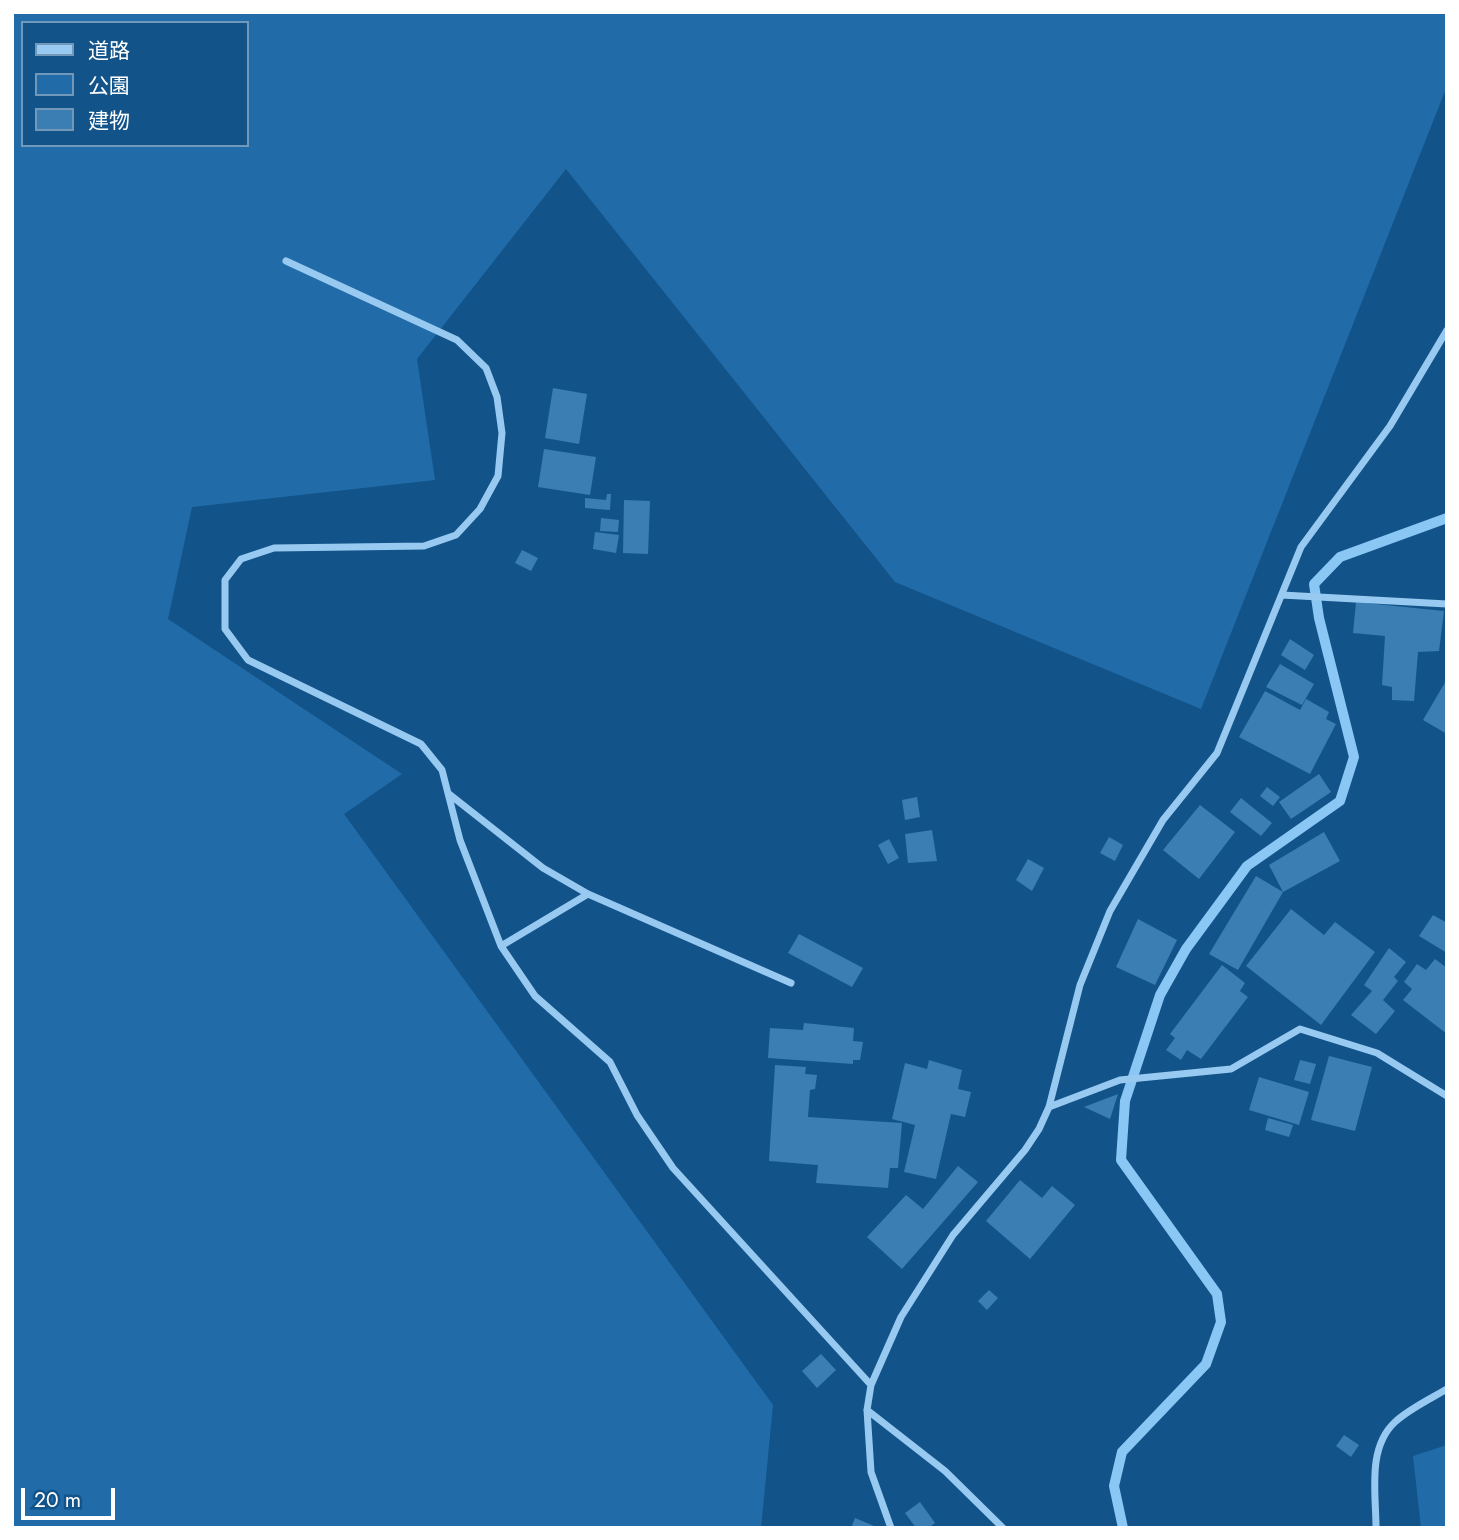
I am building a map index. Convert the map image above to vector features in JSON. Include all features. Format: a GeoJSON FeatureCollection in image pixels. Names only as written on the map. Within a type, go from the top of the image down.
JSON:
{"type":"FeatureCollection","features":[{"type":"Feature","properties":{"kind":"street"},"geometry":{"type":"LineString","coordinates":[[286,261],[457,341],[486,368],[497,397],[502,433],[498,476],[480,509],[456,535],[424,546],[274,548],[241,559],[225,580],[225,629],[248,660],[421,744],[442,770],[460,840],[501,946],[535,996],[610,1062],[637,1115],[673,1168],[871,1385]]}},
{"type":"Feature","properties":{"kind":"street"},"geometry":{"type":"LineString","coordinates":[[891,1528],[871,1472],[867,1410],[871,1385],[901,1317],[953,1235],[1025,1150],[1049,1107],[1080,985],[1110,911],[1163,820],[1217,753],[1301,547],[1390,426],[1447,330]]}},
{"type":"Feature","properties":{"kind":"street"},"geometry":{"type":"LineString","coordinates":[[1282,595],[1332,595],[1447,604]]}},
{"type":"Feature","properties":{"kind":"street"},"geometry":{"type":"LineString","coordinates":[[448,793],[543,867],[588,894],[791,983]]}},
{"type":"Feature","properties":{"kind":"street"},"geometry":{"type":"LineString","coordinates":[[501,946],[588,894]]}},
{"type":"Feature","properties":{"kind":"street"},"geometry":{"type":"LineString","coordinates":[[1049,1107],[1120,1080],[1231,1069],[1300,1029],[1377,1053],[1447,1096]]}},
{"type":"Feature","properties":{"kind":"street"},"geometry":{"type":"LineString","coordinates":[[1376,1528],[1375,1460],[1384,1434],[1396,1420],[1447,1389]]}},
{"type":"Feature","properties":{"kind":"street"},"geometry":{"type":"LineString","coordinates":[[867,1410],[945,1472],[1003,1528]]}},
{"type":"Feature","properties":{"kind":"green space"},"geometry":{"type":"Polygon","coordinates":[[[12,12],[1447,12],[1447,86],[1201,709],[895,582],[566,169],[417,359],[435,480],[192,507],[168,619],[402,774],[344,814],[773,1405],[761,1528],[12,1528],[12,12]]]}},
{"type":"Feature","properties":{"kind":"green space"},"geometry":{"type":"Polygon","coordinates":[[[1447,1445],[1447,1528],[1421,1528],[1413,1456],[1447,1445]]]}},
{"type":"Feature","properties":{"kind":"building"},"geometry":{"type":"Polygon","coordinates":[[[553,388],[587,394],[579,444],[545,438],[553,388]]]}},
{"type":"Feature","properties":{"kind":"building"},"geometry":{"type":"Polygon","coordinates":[[[544,449],[596,457],[590,495],[538,487],[544,449]]]}},
{"type":"Feature","properties":{"kind":"building"},"geometry":{"type":"Polygon","coordinates":[[[607,494],[611,494],[610,510],[585,508],[585,498],[606,500],[607,494]]]}},
{"type":"Feature","properties":{"kind":"building"},"geometry":{"type":"Polygon","coordinates":[[[624,500],[650,501],[648,554],[623,553],[624,500]]]}},
{"type":"Feature","properties":{"kind":"building"},"geometry":{"type":"Polygon","coordinates":[[[601,518],[619,520],[618,532],[600,531],[601,518]]]}},
{"type":"Feature","properties":{"kind":"building"},"geometry":{"type":"Polygon","coordinates":[[[595,532],[619,535],[616,553],[593,549],[595,532]]]}},
{"type":"Feature","properties":{"kind":"building"},"geometry":{"type":"Polygon","coordinates":[[[522,550],[538,558],[531,571],[515,563],[522,550]]]}},
{"type":"Feature","properties":{"kind":"building"},"geometry":{"type":"Polygon","coordinates":[[[1356,602],[1444,611],[1439,651],[1418,652],[1414,701],[1392,700],[1392,687],[1382,685],[1385,636],[1353,633],[1356,602]]]}},
{"type":"Feature","properties":{"kind":"building"},"geometry":{"type":"Polygon","coordinates":[[[1290,639],[1314,655],[1305,670],[1281,655],[1290,639]]]}},
{"type":"Feature","properties":{"kind":"building"},"geometry":{"type":"Polygon","coordinates":[[[1280,664],[1314,684],[1302,705],[1266,687],[1280,664]]]}},
{"type":"Feature","properties":{"kind":"building"},"geometry":{"type":"Polygon","coordinates":[[[1447,679],[1447,734],[1423,720],[1447,679]]]}},
{"type":"Feature","properties":{"kind":"building"},"geometry":{"type":"Polygon","coordinates":[[[1265,691],[1300,710],[1306,699],[1329,712],[1326,719],[1336,724],[1310,774],[1239,737],[1265,691]]]}},
{"type":"Feature","properties":{"kind":"building"},"geometry":{"type":"Polygon","coordinates":[[[1319,774],[1331,792],[1291,819],[1279,802],[1319,774]]]}},
{"type":"Feature","properties":{"kind":"building"},"geometry":{"type":"Polygon","coordinates":[[[1267,787],[1280,797],[1273,806],[1260,796],[1267,787]]]}},
{"type":"Feature","properties":{"kind":"building"},"geometry":{"type":"Polygon","coordinates":[[[917,797],[920,817],[905,820],[902,800],[917,797]]]}},
{"type":"Feature","properties":{"kind":"building"},"geometry":{"type":"Polygon","coordinates":[[[1241,798],[1272,823],[1261,836],[1230,812],[1241,798]]]}},
{"type":"Feature","properties":{"kind":"building"},"geometry":{"type":"Polygon","coordinates":[[[1200,805],[1235,832],[1199,879],[1163,850],[1200,805]]]}},
{"type":"Feature","properties":{"kind":"building"},"geometry":{"type":"Polygon","coordinates":[[[932,830],[937,861],[908,863],[905,834],[932,830]]]}},
{"type":"Feature","properties":{"kind":"building"},"geometry":{"type":"Polygon","coordinates":[[[1324,832],[1340,861],[1283,892],[1269,865],[1324,832]]]}},
{"type":"Feature","properties":{"kind":"building"},"geometry":{"type":"Polygon","coordinates":[[[1109,837],[1123,845],[1115,861],[1100,853],[1109,837]]]}},
{"type":"Feature","properties":{"kind":"building"},"geometry":{"type":"Polygon","coordinates":[[[889,839],[899,858],[888,864],[878,845],[889,839]]]}},
{"type":"Feature","properties":{"kind":"building"},"geometry":{"type":"Polygon","coordinates":[[[1028,859],[1044,868],[1032,891],[1016,880],[1028,859]]]}},
{"type":"Feature","properties":{"kind":"building"},"geometry":{"type":"Polygon","coordinates":[[[1256,876],[1283,892],[1238,970],[1209,954],[1256,876]]]}},
{"type":"Feature","properties":{"kind":"building"},"geometry":{"type":"Polygon","coordinates":[[[1291,909],[1324,935],[1335,922],[1375,952],[1321,1025],[1246,966],[1291,909]]]}},
{"type":"Feature","properties":{"kind":"building"},"geometry":{"type":"Polygon","coordinates":[[[1433,915],[1447,923],[1447,953],[1419,936],[1433,915]]]}},
{"type":"Feature","properties":{"kind":"building"},"geometry":{"type":"Polygon","coordinates":[[[1138,919],[1177,940],[1155,985],[1116,967],[1138,919]]]}},
{"type":"Feature","properties":{"kind":"building"},"geometry":{"type":"Polygon","coordinates":[[[799,934],[863,968],[852,987],[788,953],[799,934]]]}},
{"type":"Feature","properties":{"kind":"building"},"geometry":{"type":"Polygon","coordinates":[[[1389,948],[1406,962],[1394,977],[1398,981],[1383,1000],[1395,1011],[1376,1034],[1351,1015],[1372,991],[1364,985],[1389,948]]]}},
{"type":"Feature","properties":{"kind":"building"},"geometry":{"type":"Polygon","coordinates":[[[1435,959],[1447,968],[1447,1034],[1403,1000],[1412,989],[1404,982],[1417,964],[1426,970],[1435,959]]]}},
{"type":"Feature","properties":{"kind":"building"},"geometry":{"type":"Polygon","coordinates":[[[1222,965],[1245,983],[1240,991],[1248,997],[1201,1059],[1187,1050],[1181,1060],[1166,1050],[1175,1038],[1170,1034],[1222,965]]]}},
{"type":"Feature","properties":{"kind":"building"},"geometry":{"type":"Polygon","coordinates":[[[804,1023],[854,1028],[853,1041],[863,1042],[860,1060],[853,1060],[853,1064],[768,1058],[770,1028],[803,1030],[804,1023]]]}},
{"type":"Feature","properties":{"kind":"building"},"geometry":{"type":"Polygon","coordinates":[[[1329,1056],[1372,1067],[1355,1131],[1311,1120],[1329,1056]]]}},
{"type":"Feature","properties":{"kind":"building"},"geometry":{"type":"Polygon","coordinates":[[[929,1060],[962,1070],[958,1089],[971,1092],[965,1117],[951,1114],[936,1179],[904,1172],[915,1125],[892,1119],[905,1063],[927,1069],[929,1060]]]}},
{"type":"Feature","properties":{"kind":"building"},"geometry":{"type":"Polygon","coordinates":[[[1300,1060],[1316,1064],[1310,1084],[1294,1080],[1300,1060]]]}},
{"type":"Feature","properties":{"kind":"building"},"geometry":{"type":"Polygon","coordinates":[[[775,1065],[806,1067],[805,1074],[817,1075],[815,1089],[810,1090],[808,1117],[902,1123],[898,1168],[890,1168],[888,1188],[816,1183],[818,1165],[769,1161],[775,1065]]]}},
{"type":"Feature","properties":{"kind":"building"},"geometry":{"type":"Polygon","coordinates":[[[1259,1077],[1309,1092],[1299,1125],[1249,1110],[1259,1077]]]}},
{"type":"Feature","properties":{"kind":"building"},"geometry":{"type":"Polygon","coordinates":[[[1118,1094],[1110,1119],[1084,1107],[1118,1094]]]}},
{"type":"Feature","properties":{"kind":"building"},"geometry":{"type":"Polygon","coordinates":[[[1268,1118],[1293,1125],[1289,1137],[1265,1130],[1268,1118]]]}},
{"type":"Feature","properties":{"kind":"building"},"geometry":{"type":"Polygon","coordinates":[[[958,1166],[978,1182],[902,1269],[867,1237],[906,1195],[923,1209],[958,1166]]]}},
{"type":"Feature","properties":{"kind":"building"},"geometry":{"type":"Polygon","coordinates":[[[1020,1180],[1042,1198],[1052,1186],[1075,1205],[1030,1259],[986,1221],[1020,1180]]]}},
{"type":"Feature","properties":{"kind":"building"},"geometry":{"type":"Polygon","coordinates":[[[989,1290],[998,1298],[987,1310],[978,1301],[989,1290]]]}},
{"type":"Feature","properties":{"kind":"building"},"geometry":{"type":"Polygon","coordinates":[[[821,1354],[836,1370],[817,1388],[802,1371],[821,1354]]]}},
{"type":"Feature","properties":{"kind":"building"},"geometry":{"type":"Polygon","coordinates":[[[1344,1435],[1359,1445],[1351,1457],[1336,1446],[1344,1435]]]}},
{"type":"Feature","properties":{"kind":"building"},"geometry":{"type":"Polygon","coordinates":[[[920,1502],[935,1523],[928,1528],[916,1528],[905,1513],[920,1502]]]}},
{"type":"Feature","properties":{"kind":"building"},"geometry":{"type":"Polygon","coordinates":[[[855,1518],[879,1528],[851,1528],[855,1518]]]}},
{"type":"Feature","properties":{"kind":"waterway"},"geometry":{"type":"LineString","coordinates":[[1123,1528],[1114,1486],[1122,1452],[1206,1364],[1221,1322],[1217,1294],[1121,1160],[1125,1101],[1160,995],[1186,949],[1247,866],[1340,801],[1354,757],[1319,618],[1314,584],[1340,557],[1447,518]]}}]}
